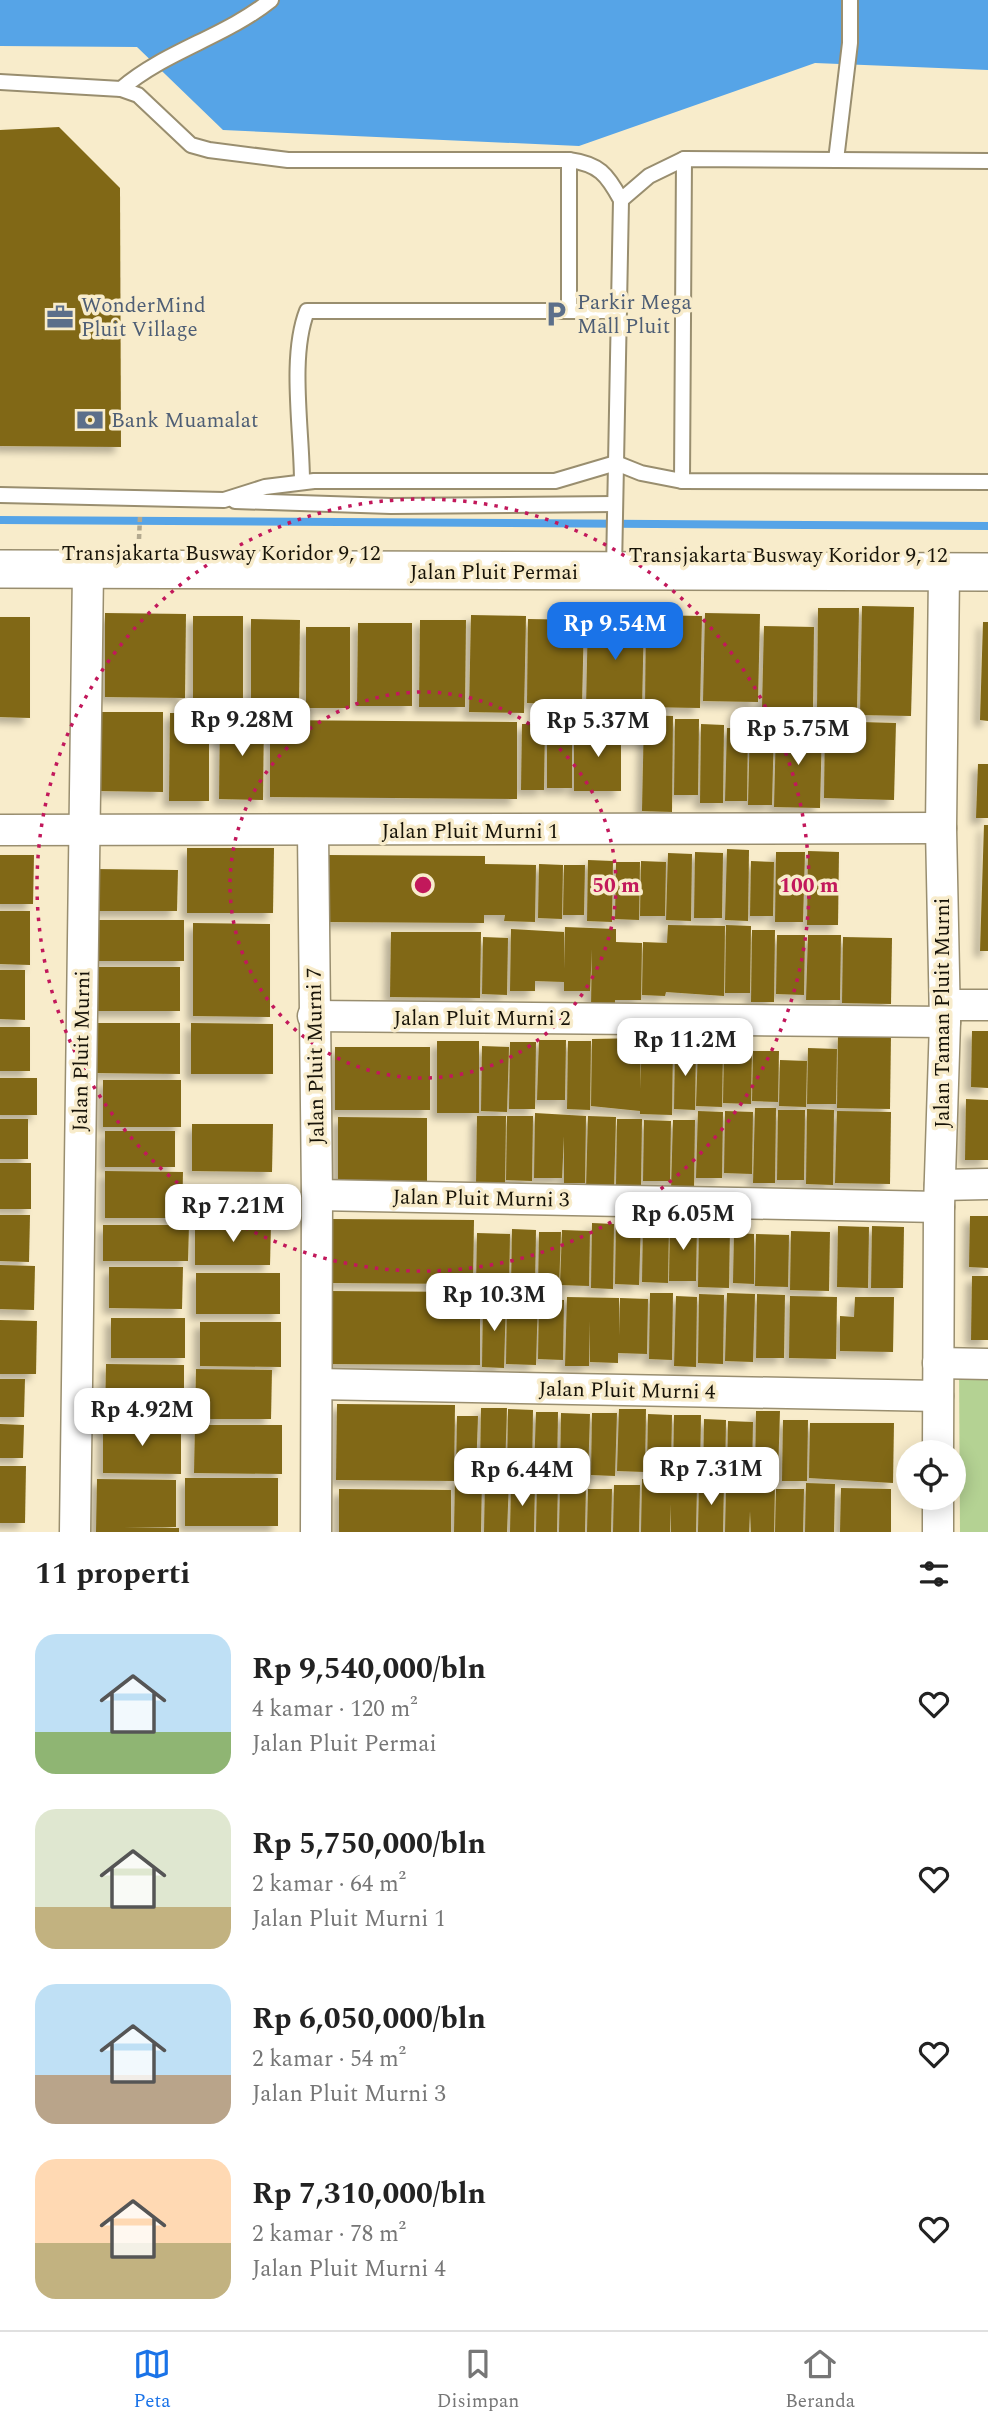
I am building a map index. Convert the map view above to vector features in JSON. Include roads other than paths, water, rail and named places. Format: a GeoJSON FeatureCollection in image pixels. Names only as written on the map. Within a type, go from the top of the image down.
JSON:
{"type":"FeatureCollection","features":[{"type":"Feature","properties":{"kind":"street","name":"Jalan Pluit Permai"},"geometry":{"type":"LineString","coordinates":[[0,569],[88,570],[614,559],[944,573],[988,572]]}},
{"type":"Feature","properties":{"kind":"street","name":"Jalan Pluit Murni"},"geometry":{"type":"LineString","coordinates":[[75,1532],[88,570]]}},
{"type":"Feature","properties":{"kind":"street","name":"Jalan Taman Pluit Murni"},"geometry":{"type":"LineString","coordinates":[[938,1440],[939,1196],[945,1013],[941,828],[944,573]]}},
{"type":"Feature","properties":{"kind":"street","name":"Jalan Pluit Murni 1"},"geometry":{"type":"LineString","coordinates":[[0,830],[313,832],[941,828]]}},
{"type":"Feature","properties":{"kind":"street","name":"Jalan Pluit Murni 7"},"geometry":{"type":"LineString","coordinates":[[313,832],[317,1195],[316,1532]]}},
{"type":"Feature","properties":{"kind":"street","name":"Jalan Pluit Murni 2"},"geometry":{"type":"LineString","coordinates":[[313,1016],[945,1013],[988,1005]]}},
{"type":"Feature","properties":{"kind":"street","name":"Jalan Pluit Murni 3"},"geometry":{"type":"LineString","coordinates":[[317,1195],[939,1196],[988,1184]]}},
{"type":"Feature","properties":{"kind":"street"},"geometry":{"type":"LineString","coordinates":[[938,1363],[988,1364]]}},
{"type":"Feature","properties":{"kind":"street","name":"Jalan Pluit Murni 4"},"geometry":{"type":"LineString","coordinates":[[317,1384],[938,1396]]}},
{"type":"Feature","properties":{"kind":"street"},"geometry":{"type":"LineString","coordinates":[[938,1510],[938,1532]]}},
{"type":"Feature","properties":{"kind":"lane"},"geometry":{"type":"LineString","coordinates":[[121,89],[140,72],[205,42],[271,0]]}},
{"type":"Feature","properties":{"kind":"lane"},"geometry":{"type":"LineString","coordinates":[[836,160],[846,83],[850,0]]}},
{"type":"Feature","properties":{"kind":"lane"},"geometry":{"type":"LineString","coordinates":[[0,82],[121,89],[138,95],[191,145],[209,150],[288,160],[569,160],[591,163],[610,180],[621,200],[614,559]]}},
{"type":"Feature","properties":{"kind":"lane"},"geometry":{"type":"LineString","coordinates":[[682,481],[684,159]]}},
{"type":"Feature","properties":{"kind":"lane"},"geometry":{"type":"LineString","coordinates":[[621,200],[649,176],[684,159],[988,161]]}},
{"type":"Feature","properties":{"kind":"lane"},"geometry":{"type":"LineString","coordinates":[[569,160],[569,311]]}},
{"type":"Feature","properties":{"kind":"lane"},"geometry":{"type":"LineString","coordinates":[[302,482],[298,357],[299,332],[307,311],[619,311]]}},
{"type":"Feature","properties":{"kind":"lane"},"geometry":{"type":"LineString","coordinates":[[224,500],[265,487],[302,482],[555,481],[616,463],[641,472],[682,481],[988,482]]}},
{"type":"Feature","properties":{"kind":"lane"},"geometry":{"type":"LineString","coordinates":[[0,495],[615,510]]}},
{"type":"Feature","properties":{"kind":"water"},"geometry":{"type":"Polygon","coordinates":[[[0,0],[988,0],[988,70],[815,63],[579,146],[223,130],[137,47],[0,46],[0,0]]]}},
{"type":"Feature","properties":{"kind":"waterway"},"geometry":{"type":"LineString","coordinates":[[0,520],[988,526]]}},
{"type":"Feature","properties":{"kind":"place","name":"Parkir Mega Mall Pluit"},"geometry":{"type":"Point","coordinates":[556,314]}},
{"type":"Feature","properties":{"kind":"place","name":"WonderMind Pluit Village"},"geometry":{"type":"Point","coordinates":[60,317]}},
{"type":"Feature","properties":{"kind":"place","name":"Bank Muamalat"},"geometry":{"type":"Point","coordinates":[90,420]}}]}
